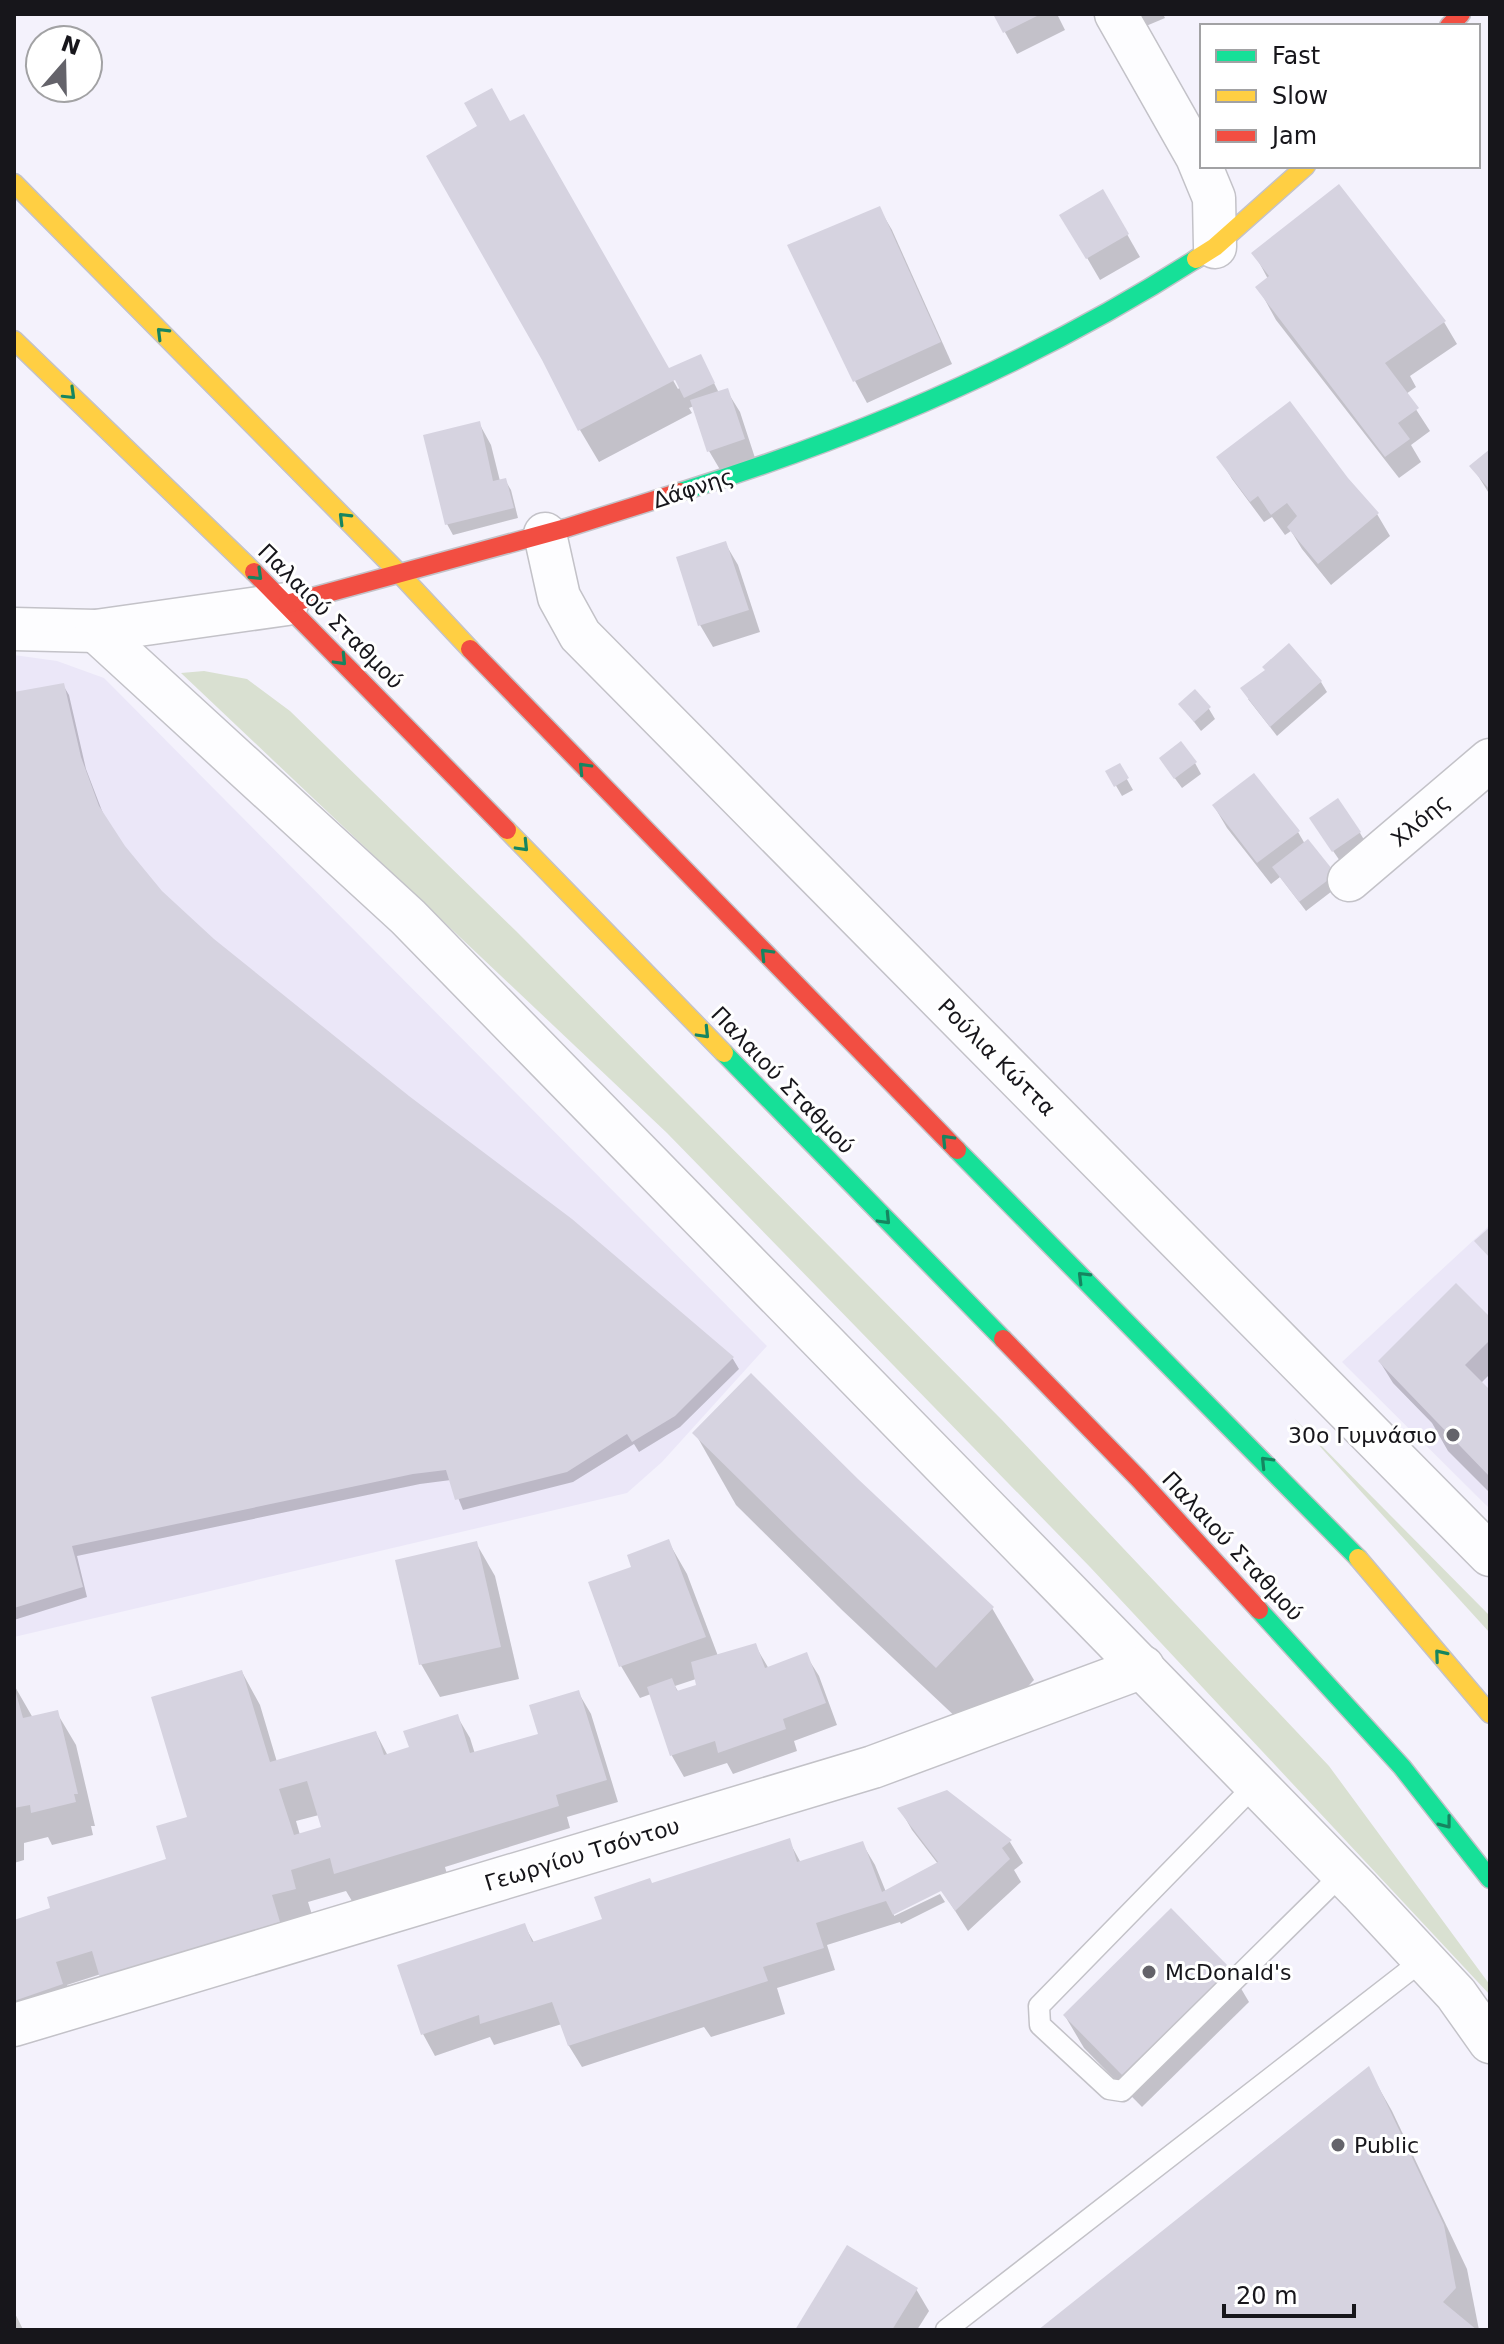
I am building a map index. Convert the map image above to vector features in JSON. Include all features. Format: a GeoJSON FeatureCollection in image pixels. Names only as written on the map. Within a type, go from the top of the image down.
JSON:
{"type":"FeatureCollection","features":[{"type":"Feature","properties":{"kind":"main road","name":"Δάφνης"},"geometry":{"type":"LineString","coordinates":[[287,604],[545,534],[704,485],[916,408],[1044,346],[1148,290],[1215,247],[1304,168]]}},
{"type":"Feature","properties":{"kind":"main road"},"geometry":{"type":"LineString","coordinates":[[14,183],[1346,1544],[1490,1714]]}},
{"type":"Feature","properties":{"kind":"main road","name":"Παλαιού Σταθμού"},"geometry":{"type":"LineString","coordinates":[[14,340],[287,604],[1138,1478],[1402,1767],[1490,1879]]}},
{"type":"Feature","properties":{"kind":"street"},"geometry":{"type":"LineString","coordinates":[[1116,14],[1200,164]]}},
{"type":"Feature","properties":{"kind":"street"},"geometry":{"type":"LineString","coordinates":[[1202,168],[1214,198],[1215,247]]}},
{"type":"Feature","properties":{"kind":"street","name":"Ρούλια Κώττα"},"geometry":{"type":"LineString","coordinates":[[545,534],[559,597],[566,614],[590,645],[1490,1555]]}},
{"type":"Feature","properties":{"kind":"street","name":"Δάφνης"},"geometry":{"type":"LineString","coordinates":[[14,629],[96,631],[287,604]]}},
{"type":"Feature","properties":{"kind":"street"},"geometry":{"type":"LineString","coordinates":[[96,631],[408,917],[1343,1873],[1424,1959],[1475,2019],[1490,2042]]}},
{"type":"Feature","properties":{"kind":"street","name":"Χλόης"},"geometry":{"type":"LineString","coordinates":[[1349,880],[1490,760]]}},
{"type":"Feature","properties":{"kind":"street","name":"Γεωργίου Τσόντου"},"geometry":{"type":"LineString","coordinates":[[14,2025],[873,1767],[1143,1667]]}},
{"type":"Feature","properties":{"kind":"lane"},"geometry":{"type":"LineString","coordinates":[[1256,1784],[1039,2006],[1040,2025],[1109,2089],[1122,2091],[1343,1873]]}},
{"type":"Feature","properties":{"kind":"lane"},"geometry":{"type":"LineString","coordinates":[[952,2328],[1424,1959]]}},
{"type":"Feature","properties":{"kind":"shaded area"},"geometry":{"type":"Polygon","coordinates":[[[14,655],[57,661],[104,678],[767,1346],[662,1462],[627,1493],[14,1637],[14,655]]]}},
{"type":"Feature","properties":{"kind":"shaded area","name":"30ο Γυμνάσιο"},"geometry":{"type":"Polygon","coordinates":[[[1490,1225],[1490,1509],[1342,1362],[1490,1225]]]}},
{"type":"Feature","properties":{"kind":"green space"},"geometry":{"type":"Polygon","coordinates":[[[204,671],[247,679],[290,711],[516,931],[1002,1420],[1329,1766],[1490,1985],[1490,1995],[1090,1567],[667,1133],[181,673],[204,671]]]}},
{"type":"Feature","properties":{"kind":"green space"},"geometry":{"type":"Polygon","coordinates":[[[1294,1418],[1490,1616],[1490,1633],[1294,1418]]]}},
{"type":"Feature","properties":{"kind":"building"},"geometry":{"type":"Polygon","coordinates":[[[993,14],[1041,14],[1003,33],[993,14]]]}},
{"type":"Feature","properties":{"kind":"building"},"geometry":{"type":"Polygon","coordinates":[[[492,88],[510,121],[524,114],[669,368],[701,354],[715,383],[684,398],[675,380],[578,431],[542,360],[426,156],[477,126],[464,103],[492,88]]]}},
{"type":"Feature","properties":{"kind":"building"},"geometry":{"type":"Polygon","coordinates":[[[1339,184],[1446,321],[1385,363],[1419,408],[1398,423],[1410,439],[1385,457],[1255,287],[1269,276],[1251,253],[1339,184]]]}},
{"type":"Feature","properties":{"kind":"building"},"geometry":{"type":"Polygon","coordinates":[[[1103,189],[1129,234],[1086,259],[1059,215],[1103,189]]]}},
{"type":"Feature","properties":{"kind":"building"},"geometry":{"type":"Polygon","coordinates":[[[880,206],[941,342],[853,382],[787,245],[880,206]]]}},
{"type":"Feature","properties":{"kind":"building"},"geometry":{"type":"Polygon","coordinates":[[[728,388],[745,439],[707,452],[690,400],[728,388]]]}},
{"type":"Feature","properties":{"kind":"building"},"geometry":{"type":"Polygon","coordinates":[[[1290,401],[1348,478],[1379,513],[1318,564],[1287,527],[1297,516],[1287,503],[1271,515],[1258,496],[1250,502],[1216,457],[1290,401]]]}},
{"type":"Feature","properties":{"kind":"building"},"geometry":{"type":"Polygon","coordinates":[[[480,421],[493,481],[506,478],[514,508],[445,525],[423,435],[480,421]]]}},
{"type":"Feature","properties":{"kind":"building"},"geometry":{"type":"Polygon","coordinates":[[[1490,449],[1490,490],[1469,466],[1490,449]]]}},
{"type":"Feature","properties":{"kind":"building"},"geometry":{"type":"Polygon","coordinates":[[[726,541],[749,610],[698,626],[676,557],[726,541]]]}},
{"type":"Feature","properties":{"kind":"building"},"geometry":{"type":"Polygon","coordinates":[[[1289,643],[1322,681],[1270,727],[1240,688],[1265,670],[1262,667],[1289,643]]]}},
{"type":"Feature","properties":{"kind":"building"},"geometry":{"type":"Polygon","coordinates":[[[64,683],[81,757],[99,806],[125,846],[162,891],[214,939],[409,1096],[572,1219],[734,1357],[675,1416],[632,1442],[627,1434],[567,1472],[455,1500],[446,1470],[413,1474],[72,1546],[83,1587],[14,1608],[14,692],[64,683]]]}},
{"type":"Feature","properties":{"kind":"building"},"geometry":{"type":"Polygon","coordinates":[[[1195,689],[1211,707],[1194,722],[1178,704],[1195,689]]]}},
{"type":"Feature","properties":{"kind":"building"},"geometry":{"type":"Polygon","coordinates":[[[1181,741],[1197,762],[1174,779],[1159,758],[1181,741]]]}},
{"type":"Feature","properties":{"kind":"building"},"geometry":{"type":"Polygon","coordinates":[[[1120,763],[1129,778],[1114,787],[1105,771],[1120,763]]]}},
{"type":"Feature","properties":{"kind":"building"},"geometry":{"type":"Polygon","coordinates":[[[1254,773],[1300,831],[1257,863],[1212,805],[1254,773]]]}},
{"type":"Feature","properties":{"kind":"building"},"geometry":{"type":"Polygon","coordinates":[[[1338,798],[1361,832],[1332,852],[1309,818],[1338,798]]]}},
{"type":"Feature","properties":{"kind":"building"},"geometry":{"type":"Polygon","coordinates":[[[1308,839],[1336,874],[1299,902],[1272,867],[1308,839]]]}},
{"type":"Feature","properties":{"kind":"building"},"geometry":{"type":"Polygon","coordinates":[[[1490,1227],[1490,1258],[1474,1241],[1490,1227]]]}},
{"type":"Feature","properties":{"kind":"building"},"geometry":{"type":"Polygon","coordinates":[[[1456,1283],[1490,1317],[1490,1340],[1465,1365],[1490,1390],[1490,1477],[1378,1361],[1456,1283]]]}},
{"type":"Feature","properties":{"kind":"building"},"geometry":{"type":"Polygon","coordinates":[[[751,1373],[994,1607],[936,1668],[692,1433],[751,1373]]]}},
{"type":"Feature","properties":{"kind":"building"},"geometry":{"type":"Polygon","coordinates":[[[669,1539],[706,1637],[619,1667],[588,1582],[631,1567],[627,1555],[669,1539]]]}},
{"type":"Feature","properties":{"kind":"building"},"geometry":{"type":"Polygon","coordinates":[[[477,1541],[501,1647],[419,1665],[395,1560],[477,1541]]]}},
{"type":"Feature","properties":{"kind":"building"},"geometry":{"type":"Polygon","coordinates":[[[756,1643],[765,1668],[807,1652],[826,1703],[783,1719],[786,1729],[718,1753],[715,1741],[670,1756],[647,1687],[672,1678],[677,1691],[696,1685],[691,1662],[756,1643]]]}},
{"type":"Feature","properties":{"kind":"building"},"geometry":{"type":"Polygon","coordinates":[[[242,1670],[270,1762],[376,1731],[384,1755],[409,1747],[403,1731],[458,1714],[470,1753],[538,1734],[529,1705],[579,1690],[607,1780],[556,1795],[559,1806],[334,1874],[330,1858],[291,1870],[296,1889],[272,1895],[280,1922],[100,1978],[92,1951],[56,1962],[63,1984],[14,2001],[14,1920],[50,1908],[47,1897],[166,1859],[156,1826],[187,1817],[151,1697],[242,1670]],[[307,1781],[279,1789],[294,1835],[321,1827],[307,1781]]]}},
{"type":"Feature","properties":{"kind":"building"},"geometry":{"type":"Polygon","coordinates":[[[14,1686],[23,1718],[58,1710],[78,1794],[74,1794],[76,1802],[31,1813],[30,1805],[14,1808],[14,1686]]]}},
{"type":"Feature","properties":{"kind":"building"},"geometry":{"type":"Polygon","coordinates":[[[947,1790],[1012,1840],[1002,1848],[1010,1859],[955,1911],[941,1891],[893,1915],[886,1901],[816,1923],[824,1948],[763,1967],[768,1981],[568,2046],[552,2002],[480,2024],[479,2015],[421,2035],[397,1965],[525,1923],[532,1942],[602,1919],[594,1897],[650,1878],[652,1883],[790,1838],[797,1862],[863,1841],[882,1892],[938,1862],[897,1808],[947,1790]]]}},
{"type":"Feature","properties":{"kind":"building"},"geometry":{"type":"Polygon","coordinates":[[[1171,1908],[1231,1969],[1123,2076],[1063,2015],[1171,1908]]]}},
{"type":"Feature","properties":{"kind":"building","name":"Public"},"geometry":{"type":"Polygon","coordinates":[[[1369,2066],[1444,2225],[1456,2288],[1443,2302],[1477,2330],[1038,2330],[1369,2066]]]}},
{"type":"Feature","properties":{"kind":"building"},"geometry":{"type":"Polygon","coordinates":[[[847,2245],[918,2288],[892,2330],[795,2330],[847,2245]]]}},
{"type":"Feature","properties":{"kind":"railway"},"geometry":{"type":"LineString","coordinates":[[14,2318],[20,2330]]}},
{"type":"Feature","properties":{"kind":"traffic: fast"},"geometry":{"type":"LineString","coordinates":[[680,492],[815,446],[946,393],[1074,331],[1196,259]]}},
{"type":"Feature","properties":{"kind":"traffic: fast"},"geometry":{"type":"LineString","coordinates":[[724,1053],[1003,1339]]}},
{"type":"Feature","properties":{"kind":"traffic: fast"},"geometry":{"type":"LineString","coordinates":[[957,1150],[1358,1558]]}},
{"type":"Feature","properties":{"kind":"traffic: fast"},"geometry":{"type":"LineString","coordinates":[[1259,1610],[1402,1767],[1490,1879]]}},
{"type":"Feature","properties":{"kind":"traffic: slow"},"geometry":{"type":"LineString","coordinates":[[1196,259],[1215,247],[1304,168]]}},
{"type":"Feature","properties":{"kind":"traffic: slow"},"geometry":{"type":"LineString","coordinates":[[14,183],[399,573],[470,649]]}},
{"type":"Feature","properties":{"kind":"traffic: slow"},"geometry":{"type":"LineString","coordinates":[[14,340],[254,572]]}},
{"type":"Feature","properties":{"kind":"traffic: slow"},"geometry":{"type":"LineString","coordinates":[[507,830],[724,1053]]}},
{"type":"Feature","properties":{"kind":"traffic: slow"},"geometry":{"type":"LineString","coordinates":[[1358,1558],[1490,1714]]}},
{"type":"Feature","properties":{"kind":"traffic: jam"},"geometry":{"type":"LineString","coordinates":[[1451,24],[1461,14]]}},
{"type":"Feature","properties":{"kind":"traffic: jam"},"geometry":{"type":"LineString","coordinates":[[287,604],[566,528],[680,492]]}},
{"type":"Feature","properties":{"kind":"traffic: jam"},"geometry":{"type":"LineString","coordinates":[[254,572],[507,830]]}},
{"type":"Feature","properties":{"kind":"traffic: jam"},"geometry":{"type":"LineString","coordinates":[[470,649],[957,1150]]}},
{"type":"Feature","properties":{"kind":"traffic: jam"},"geometry":{"type":"LineString","coordinates":[[1003,1339],[1138,1478],[1259,1610]]}},
{"type":"Feature","properties":{"kind":"place","name":"30ο Γυμνάσιο"},"geometry":{"type":"Point","coordinates":[1453,1435]}},
{"type":"Feature","properties":{"kind":"place","name":"McDonald's"},"geometry":{"type":"Point","coordinates":[1149,1972]}},
{"type":"Feature","properties":{"kind":"place","name":"Public"},"geometry":{"type":"Point","coordinates":[1338,2145]}}]}
